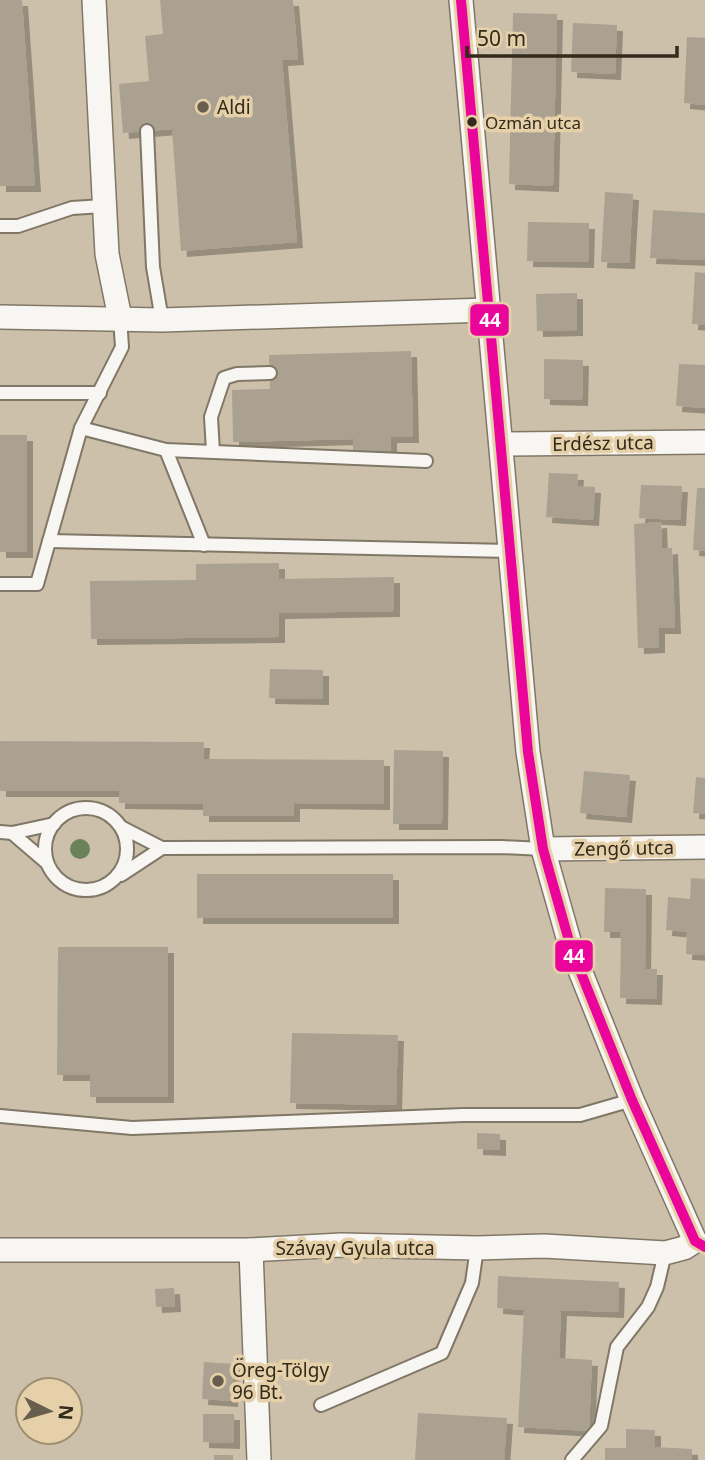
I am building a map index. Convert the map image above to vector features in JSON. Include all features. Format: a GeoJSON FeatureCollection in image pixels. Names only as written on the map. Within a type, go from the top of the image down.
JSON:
{"type":"FeatureCollection","features":[{"type":"Feature","properties":{"kind":"street"},"geometry":{"type":"LineString","coordinates":[[94,0],[103,206],[107,254],[120,318]]}},
{"type":"Feature","properties":{"kind":"street"},"geometry":{"type":"LineString","coordinates":[[461,0],[528,752],[543,849],[571,948],[632,1100],[700,1244]]}},
{"type":"Feature","properties":{"kind":"street"},"geometry":{"type":"LineString","coordinates":[[0,317],[162,320],[488,310]]}},
{"type":"Feature","properties":{"kind":"street","name":"Erdész utca"},"geometry":{"type":"LineString","coordinates":[[501,444],[705,442]]}},
{"type":"Feature","properties":{"kind":"street","name":"Zengő utca"},"geometry":{"type":"LineString","coordinates":[[543,849],[705,847]]}},
{"type":"Feature","properties":{"kind":"street","name":"Szávay Gyula utca"},"geometry":{"type":"LineString","coordinates":[[0,1250],[251,1250],[341,1245],[477,1248],[544,1246],[665,1252],[700,1244]]}},
{"type":"Feature","properties":{"kind":"street"},"geometry":{"type":"LineString","coordinates":[[251,1250],[259,1460]]}},
{"type":"Feature","properties":{"kind":"lane"},"geometry":{"type":"LineString","coordinates":[[147,131],[153,267],[162,320]]}},
{"type":"Feature","properties":{"kind":"lane"},"geometry":{"type":"LineString","coordinates":[[0,226],[18,226],[72,208],[103,206]]}},
{"type":"Feature","properties":{"kind":"lane"},"geometry":{"type":"LineString","coordinates":[[0,584],[37,584],[81,428],[122,347],[120,318]]}},
{"type":"Feature","properties":{"kind":"lane"},"geometry":{"type":"LineString","coordinates":[[213,452],[211,417],[224,378],[237,374],[270,373]]}},
{"type":"Feature","properties":{"kind":"lane"},"geometry":{"type":"LineString","coordinates":[[0,393],[100,393]]}},
{"type":"Feature","properties":{"kind":"lane"},"geometry":{"type":"LineString","coordinates":[[81,428],[166,450],[426,461]]}},
{"type":"Feature","properties":{"kind":"lane"},"geometry":{"type":"LineString","coordinates":[[166,450],[204,545]]}},
{"type":"Feature","properties":{"kind":"lane"},"geometry":{"type":"LineString","coordinates":[[49,541],[510,551]]}},
{"type":"Feature","properties":{"kind":"lane"},"geometry":{"type":"LineString","coordinates":[[116,878],[124,866],[128,852],[121,827],[113,817],[88,808],[75,809],[63,815],[47,836],[47,863],[54,876],[65,885],[78,890],[92,891],[105,886],[162,848]]}},
{"type":"Feature","properties":{"kind":"lane"},"geometry":{"type":"LineString","coordinates":[[6,832],[54,824]]}},
{"type":"Feature","properties":{"kind":"lane"},"geometry":{"type":"LineString","coordinates":[[121,827],[162,848],[543,849]]}},
{"type":"Feature","properties":{"kind":"lane"},"geometry":{"type":"LineString","coordinates":[[6,832],[47,863]]}},
{"type":"Feature","properties":{"kind":"lane"},"geometry":{"type":"LineString","coordinates":[[0,1116],[132,1128],[463,1115],[580,1115],[632,1100]]}},
{"type":"Feature","properties":{"kind":"lane"},"geometry":{"type":"LineString","coordinates":[[321,1405],[442,1353],[472,1283],[477,1248]]}},
{"type":"Feature","properties":{"kind":"lane"},"geometry":{"type":"LineString","coordinates":[[572,1460],[601,1426],[617,1347],[648,1307],[657,1287],[665,1252]]}},
{"type":"Feature","properties":{"kind":"building"},"geometry":{"type":"Polygon","coordinates":[[[0,0],[22,0],[35,186],[0,186],[0,0]]]}},
{"type":"Feature","properties":{"kind":"building","name":"Aldi"},"geometry":{"type":"Polygon","coordinates":[[[160,0],[293,0],[298,59],[282,60],[297,242],[181,251],[172,129],[123,133],[119,84],[149,81],[145,36],[163,34],[160,0]]]}},
{"type":"Feature","properties":{"kind":"building"},"geometry":{"type":"Polygon","coordinates":[[[513,13],[557,14],[553,186],[509,184],[513,13]]]}},
{"type":"Feature","properties":{"kind":"building"},"geometry":{"type":"Polygon","coordinates":[[[573,23],[617,25],[615,74],[571,72],[573,23]]]}},
{"type":"Feature","properties":{"kind":"building"},"geometry":{"type":"Polygon","coordinates":[[[687,37],[705,38],[705,105],[684,103],[687,37]]]}},
{"type":"Feature","properties":{"kind":"building"},"geometry":{"type":"Polygon","coordinates":[[[605,192],[633,194],[629,263],[601,262],[605,192]]]}},
{"type":"Feature","properties":{"kind":"building"},"geometry":{"type":"Polygon","coordinates":[[[653,210],[705,213],[705,260],[650,258],[653,210]]]}},
{"type":"Feature","properties":{"kind":"building"},"geometry":{"type":"Polygon","coordinates":[[[528,222],[589,223],[588,262],[527,261],[528,222]]]}},
{"type":"Feature","properties":{"kind":"building"},"geometry":{"type":"Polygon","coordinates":[[[695,272],[705,273],[705,325],[692,324],[695,272]]]}},
{"type":"Feature","properties":{"kind":"building"},"geometry":{"type":"Polygon","coordinates":[[[577,293],[577,330],[537,331],[536,294],[577,293]]]}},
{"type":"Feature","properties":{"kind":"building"},"geometry":{"type":"Polygon","coordinates":[[[411,351],[413,437],[391,437],[391,451],[353,452],[353,439],[233,442],[232,390],[270,389],[269,355],[411,351]]]}},
{"type":"Feature","properties":{"kind":"building"},"geometry":{"type":"Polygon","coordinates":[[[544,359],[583,360],[582,400],[544,399],[544,359]]]}},
{"type":"Feature","properties":{"kind":"building"},"geometry":{"type":"Polygon","coordinates":[[[679,364],[705,365],[705,408],[676,406],[679,364]]]}},
{"type":"Feature","properties":{"kind":"building"},"geometry":{"type":"Polygon","coordinates":[[[0,435],[27,435],[27,552],[0,552],[0,435]]]}},
{"type":"Feature","properties":{"kind":"building"},"geometry":{"type":"Polygon","coordinates":[[[549,473],[578,474],[577,486],[595,487],[593,520],[546,517],[549,473]]]}},
{"type":"Feature","properties":{"kind":"building"},"geometry":{"type":"Polygon","coordinates":[[[641,485],[682,486],[680,520],[639,518],[641,485]]]}},
{"type":"Feature","properties":{"kind":"building"},"geometry":{"type":"Polygon","coordinates":[[[697,488],[705,488],[705,551],[693,550],[697,488]]]}},
{"type":"Feature","properties":{"kind":"building"},"geometry":{"type":"Polygon","coordinates":[[[661,522],[662,549],[672,548],[675,628],[659,628],[659,647],[638,648],[634,524],[661,522]]]}},
{"type":"Feature","properties":{"kind":"building"},"geometry":{"type":"Polygon","coordinates":[[[279,563],[279,579],[394,577],[394,611],[279,613],[279,637],[91,639],[90,581],[196,580],[196,564],[279,563]]]}},
{"type":"Feature","properties":{"kind":"building"},"geometry":{"type":"Polygon","coordinates":[[[270,669],[323,670],[323,699],[269,698],[270,669]]]}},
{"type":"Feature","properties":{"kind":"building"},"geometry":{"type":"Polygon","coordinates":[[[0,741],[204,742],[203,759],[384,760],[384,804],[294,803],[294,816],[203,816],[203,804],[119,803],[119,791],[0,791],[0,741]]]}},
{"type":"Feature","properties":{"kind":"building"},"geometry":{"type":"Polygon","coordinates":[[[394,750],[443,751],[442,824],[393,824],[394,750]]]}},
{"type":"Feature","properties":{"kind":"building"},"geometry":{"type":"Polygon","coordinates":[[[584,771],[630,775],[626,817],[580,813],[584,771]]]}},
{"type":"Feature","properties":{"kind":"building"},"geometry":{"type":"Polygon","coordinates":[[[696,777],[705,778],[705,814],[693,813],[696,777]]]}},
{"type":"Feature","properties":{"kind":"building"},"geometry":{"type":"Polygon","coordinates":[[[197,874],[393,874],[393,918],[197,918],[197,874]]]}},
{"type":"Feature","properties":{"kind":"building"},"geometry":{"type":"Polygon","coordinates":[[[691,878],[705,879],[705,955],[686,954],[687,932],[666,930],[668,897],[690,899],[691,878]]]}},
{"type":"Feature","properties":{"kind":"building"},"geometry":{"type":"Polygon","coordinates":[[[605,888],[646,889],[645,969],[657,969],[656,999],[620,998],[621,932],[604,932],[605,888]]]}},
{"type":"Feature","properties":{"kind":"building"},"geometry":{"type":"Polygon","coordinates":[[[58,947],[168,947],[168,1097],[90,1097],[90,1075],[57,1075],[58,947]]]}},
{"type":"Feature","properties":{"kind":"building"},"geometry":{"type":"Polygon","coordinates":[[[292,1033],[398,1035],[396,1105],[290,1103],[292,1033]]]}},
{"type":"Feature","properties":{"kind":"building"},"geometry":{"type":"Polygon","coordinates":[[[477,1133],[500,1134],[500,1150],[477,1149],[477,1133]]]}},
{"type":"Feature","properties":{"kind":"building"},"geometry":{"type":"Polygon","coordinates":[[[498,1276],[619,1282],[618,1312],[561,1310],[559,1358],[592,1360],[589,1431],[518,1427],[524,1310],[497,1308],[498,1276]]]}},
{"type":"Feature","properties":{"kind":"building"},"geometry":{"type":"Polygon","coordinates":[[[174,1288],[175,1306],[156,1307],[155,1289],[174,1288]]]}},
{"type":"Feature","properties":{"kind":"building","name":"Öreg-Tölgy 96 Bt."},"geometry":{"type":"Polygon","coordinates":[[[204,1362],[234,1364],[232,1401],[202,1399],[204,1362]]]}},
{"type":"Feature","properties":{"kind":"building"},"geometry":{"type":"Polygon","coordinates":[[[418,1413],[507,1418],[504,1460],[415,1460],[418,1413]]]}},
{"type":"Feature","properties":{"kind":"building"},"geometry":{"type":"Polygon","coordinates":[[[203,1414],[234,1414],[234,1443],[203,1442],[203,1414]]]}},
{"type":"Feature","properties":{"kind":"building"},"geometry":{"type":"Polygon","coordinates":[[[626,1429],[655,1430],[655,1447],[692,1449],[692,1460],[605,1460],[605,1448],[626,1448],[626,1429]]]}},
{"type":"Feature","properties":{"kind":"building"},"geometry":{"type":"Polygon","coordinates":[[[214,1455],[233,1455],[233,1460],[214,1460],[214,1455]]]}},
{"type":"Feature","properties":{"kind":"transit line","name":"44"},"geometry":{"type":"LineString","coordinates":[[461,0],[528,752],[543,849],[571,948],[632,1100],[695,1241],[705,1247]]}},
{"type":"Feature","properties":{"kind":"place","name":"Aldi"},"geometry":{"type":"Point","coordinates":[203,107]}},
{"type":"Feature","properties":{"kind":"place","name":"Ozmán utca"},"geometry":{"type":"Point","coordinates":[472,122]}},
{"type":"Feature","properties":{"kind":"place","name":"Öreg-Tölgy 96 Bt."},"geometry":{"type":"Point","coordinates":[218,1381]}}]}
